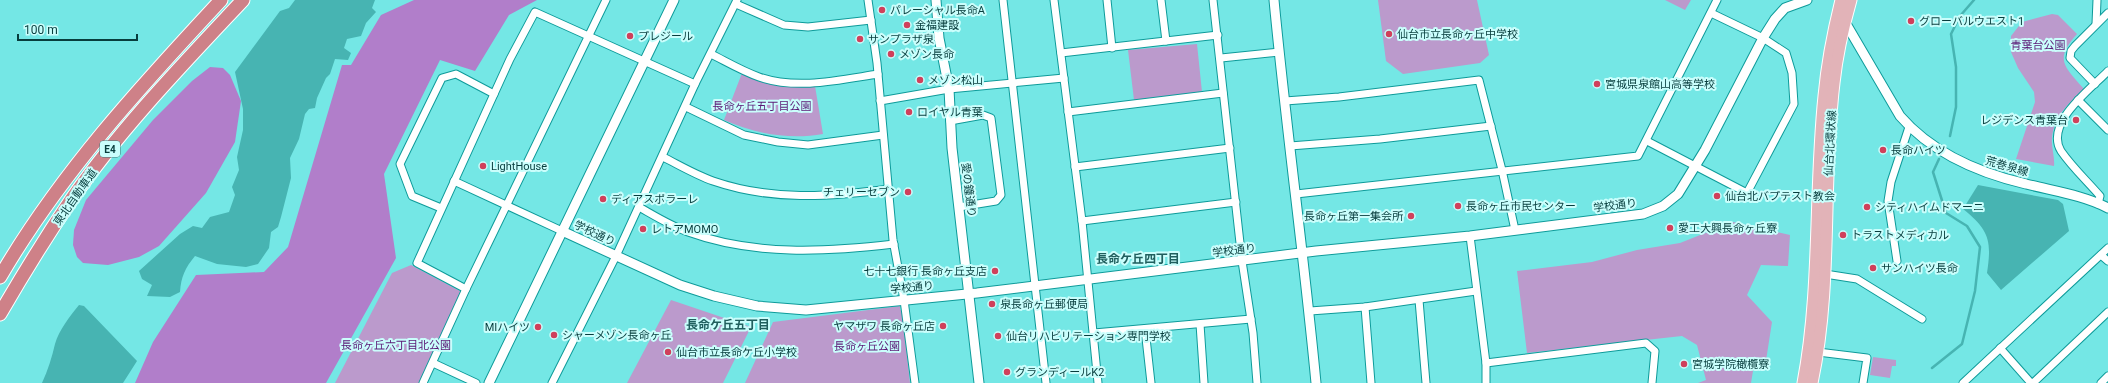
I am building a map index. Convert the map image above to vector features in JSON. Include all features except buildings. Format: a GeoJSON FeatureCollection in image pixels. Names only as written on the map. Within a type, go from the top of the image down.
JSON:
{"type":"FeatureCollection","features":[{"type":"Feature","properties":{"kind":"highway","name":"東北自動車道"},"geometry":{"type":"LineString","coordinates":[[0,277],[37,220],[104,130],[146,80],[221,0]]}},
{"type":"Feature","properties":{"kind":"highway","name":"東北自動車道"},"geometry":{"type":"LineString","coordinates":[[0,314],[54,226],[96,166],[160,90],[243,0]]}},
{"type":"Feature","properties":{"kind":"main road","name":"仙台北環状線"},"geometry":{"type":"LineString","coordinates":[[1812,383],[1818,352],[1825,274],[1830,131],[1841,21],[1841,0]]}},
{"type":"Feature","properties":{"kind":"main road","name":"仙台北環状線"},"geometry":{"type":"LineString","coordinates":[[1804,383],[1815,297],[1824,97],[1828,61],[1841,21],[1850,0]]}},
{"type":"Feature","properties":{"kind":"street"},"geometry":{"type":"LineString","coordinates":[[423,383],[466,289],[508,206],[606,0]]}},
{"type":"Feature","properties":{"kind":"street"},"geometry":{"type":"LineString","coordinates":[[489,383],[674,0]]}},
{"type":"Feature","properties":{"kind":"street"},"geometry":{"type":"LineString","coordinates":[[868,0],[878,74],[894,244],[904,300],[915,383]]}},
{"type":"Feature","properties":{"kind":"street","name":"愛の鐘通り"},"geometry":{"type":"LineString","coordinates":[[936,0],[940,38],[949,89],[952,148],[979,383]]}},
{"type":"Feature","properties":{"kind":"street"},"geometry":{"type":"LineString","coordinates":[[1003,0],[1013,84],[1021,172],[1036,286],[1046,383]]}},
{"type":"Feature","properties":{"kind":"street"},"geometry":{"type":"LineString","coordinates":[[1054,0],[1082,221],[1098,383]]}},
{"type":"Feature","properties":{"kind":"street"},"geometry":{"type":"LineString","coordinates":[[1107,0],[1112,48]]}},
{"type":"Feature","properties":{"kind":"street"},"geometry":{"type":"LineString","coordinates":[[1161,0],[1166,41]]}},
{"type":"Feature","properties":{"kind":"street"},"geometry":{"type":"LineString","coordinates":[[1213,0],[1242,261],[1251,318],[1257,383]]}},
{"type":"Feature","properties":{"kind":"street"},"geometry":{"type":"LineString","coordinates":[[1274,0],[1302,253],[1310,311],[1316,383]]}},
{"type":"Feature","properties":{"kind":"street"},"geometry":{"type":"LineString","coordinates":[[1296,194],[1436,180],[1502,170],[1638,156],[1712,13],[1717,0]]}},
{"type":"Feature","properties":{"kind":"street","name":"学校通り"},"geometry":{"type":"LineString","coordinates":[[562,231],[680,285],[714,296],[757,306],[806,310],[969,294],[1302,253],[1470,236],[1643,214],[1663,206],[1678,194],[1696,167],[1763,38],[1775,19],[1785,8],[1807,0]]}},
{"type":"Feature","properties":{"kind":"street"},"geometry":{"type":"LineString","coordinates":[[2096,24],[2097,0]]}},
{"type":"Feature","properties":{"kind":"street"},"geometry":{"type":"LineString","coordinates":[[552,383],[616,256],[696,84],[737,2],[784,25],[808,27],[871,20]]}},
{"type":"Feature","properties":{"kind":"street"},"geometry":{"type":"LineString","coordinates":[[466,289],[417,262],[510,59],[535,12],[590,35],[696,84]]}},
{"type":"Feature","properties":{"kind":"street"},"geometry":{"type":"LineString","coordinates":[[1646,141],[1747,193],[1775,141],[1794,104],[1792,73],[1786,53],[1763,38],[1712,13]]}},
{"type":"Feature","properties":{"kind":"street"},"geometry":{"type":"LineString","coordinates":[[2095,84],[2070,58],[2071,51],[2108,13]]}},
{"type":"Feature","properties":{"kind":"street","name":"荒巻泉線"},"geometry":{"type":"LineString","coordinates":[[1841,21],[1892,104],[1909,127],[1938,148],[1984,173],[2070,194],[2108,208]]}},
{"type":"Feature","properties":{"kind":"street"},"geometry":{"type":"LineString","coordinates":[[1061,53],[1218,35]]}},
{"type":"Feature","properties":{"kind":"street"},"geometry":{"type":"LineString","coordinates":[[1220,58],[1279,52]]}},
{"type":"Feature","properties":{"kind":"street"},"geometry":{"type":"LineString","coordinates":[[711,54],[760,77],[788,83],[815,83],[878,74]]}},
{"type":"Feature","properties":{"kind":"street"},"geometry":{"type":"LineString","coordinates":[[2098,204],[2100,196],[2061,150],[2057,139],[2059,126],[2078,100],[2108,71]]}},
{"type":"Feature","properties":{"kind":"street"},"geometry":{"type":"LineString","coordinates":[[441,208],[412,196],[400,164],[442,78],[456,74],[494,94]]}},
{"type":"Feature","properties":{"kind":"street"},"geometry":{"type":"LineString","coordinates":[[880,101],[949,89],[1064,78]]}},
{"type":"Feature","properties":{"kind":"street"},"geometry":{"type":"LineString","coordinates":[[1285,101],[1340,97],[1479,80],[1502,170],[1515,230]]}},
{"type":"Feature","properties":{"kind":"street"},"geometry":{"type":"LineString","coordinates":[[1068,112],[1224,93]]}},
{"type":"Feature","properties":{"kind":"street"},"geometry":{"type":"LineString","coordinates":[[2078,100],[2108,130]]}},
{"type":"Feature","properties":{"kind":"street"},"geometry":{"type":"LineString","coordinates":[[686,108],[744,134],[778,142],[808,145],[883,135]]}},
{"type":"Feature","properties":{"kind":"street"},"geometry":{"type":"LineString","coordinates":[[950,121],[983,115],[991,118],[1001,195],[996,201],[959,207]]}},
{"type":"Feature","properties":{"kind":"street"},"geometry":{"type":"LineString","coordinates":[[1290,146],[1380,139],[1490,126]]}},
{"type":"Feature","properties":{"kind":"street"},"geometry":{"type":"LineString","coordinates":[[1897,261],[1888,201],[1891,182],[1909,127]]}},
{"type":"Feature","properties":{"kind":"street"},"geometry":{"type":"LineString","coordinates":[[1075,167],[1230,148]]}},
{"type":"Feature","properties":{"kind":"street"},"geometry":{"type":"LineString","coordinates":[[663,157],[712,180],[771,195],[840,196],[889,189]]}},
{"type":"Feature","properties":{"kind":"street"},"geometry":{"type":"LineString","coordinates":[[454,181],[562,231]]}},
{"type":"Feature","properties":{"kind":"street"},"geometry":{"type":"LineString","coordinates":[[1082,221],[1236,202]]}},
{"type":"Feature","properties":{"kind":"street"},"geometry":{"type":"LineString","coordinates":[[639,207],[688,232],[723,242],[755,248],[775,250],[848,250],[894,244]]}},
{"type":"Feature","properties":{"kind":"street"},"geometry":{"type":"LineString","coordinates":[[1470,236],[1486,362],[1486,383]]}},
{"type":"Feature","properties":{"kind":"street"},"geometry":{"type":"LineString","coordinates":[[1963,383],[2108,248]]}},
{"type":"Feature","properties":{"kind":"street"},"geometry":{"type":"LineString","coordinates":[[2101,255],[2108,261]]}},
{"type":"Feature","properties":{"kind":"street"},"geometry":{"type":"LineString","coordinates":[[1825,274],[1857,279],[1922,319]]}},
{"type":"Feature","properties":{"kind":"street"},"geometry":{"type":"LineString","coordinates":[[1310,311],[1365,307],[1476,291]]}},
{"type":"Feature","properties":{"kind":"street"},"geometry":{"type":"LineString","coordinates":[[1419,300],[1426,383]]}},
{"type":"Feature","properties":{"kind":"street"},"geometry":{"type":"LineString","coordinates":[[1365,307],[1371,383]]}},
{"type":"Feature","properties":{"kind":"street"},"geometry":{"type":"LineString","coordinates":[[2000,348],[2032,383],[2108,312]]}},
{"type":"Feature","properties":{"kind":"street"},"geometry":{"type":"LineString","coordinates":[[1094,333],[1251,318]]}},
{"type":"Feature","properties":{"kind":"street"},"geometry":{"type":"LineString","coordinates":[[1200,324],[1204,383]]}},
{"type":"Feature","properties":{"kind":"street"},"geometry":{"type":"LineString","coordinates":[[1145,329],[1151,383]]}},
{"type":"Feature","properties":{"kind":"street"},"geometry":{"type":"LineString","coordinates":[[1486,362],[1646,343],[1655,352],[1652,383]]}},
{"type":"Feature","properties":{"kind":"street"},"geometry":{"type":"LineString","coordinates":[[1818,352],[1868,358],[1863,383]]}},
{"type":"Feature","properties":{"kind":"street"},"geometry":{"type":"LineString","coordinates":[[433,364],[476,383]]}},
{"type":"Feature","properties":{"kind":"street"},"geometry":{"type":"LineString","coordinates":[[2101,383],[2108,376]]}},
{"type":"Feature","properties":{"kind":"green space"},"geometry":{"type":"Polygon","coordinates":[[[1378,0],[1477,0],[1489,55],[1480,63],[1403,74],[1386,61],[1378,0]]]}},
{"type":"Feature","properties":{"kind":"green space"},"geometry":{"type":"Polygon","coordinates":[[[1665,0],[1691,0],[1685,10],[1665,0]]]}},
{"type":"Feature","properties":{"kind":"green space","name":"青葉台公園"},"geometry":{"type":"Polygon","coordinates":[[[2052,14],[2058,15],[2077,34],[2066,50],[2064,63],[2084,89],[2063,110],[2053,130],[2052,141],[2054,166],[2016,159],[2035,102],[2034,92],[2018,68],[2011,52],[2011,36],[2022,22],[2052,14]]]}},
{"type":"Feature","properties":{"kind":"green space"},"geometry":{"type":"Polygon","coordinates":[[[1197,44],[1202,92],[1134,100],[1128,50],[1197,44]]]}},
{"type":"Feature","properties":{"kind":"green space","name":"長命ヶ丘五丁目公園"},"geometry":{"type":"Polygon","coordinates":[[[742,73],[815,86],[823,134],[811,136],[785,136],[748,129],[724,120],[742,73]]]}},
{"type":"Feature","properties":{"kind":"green space"},"geometry":{"type":"Polygon","coordinates":[[[1733,222],[1790,235],[1788,266],[1761,265],[1747,295],[1772,322],[1765,367],[1754,365],[1751,383],[1698,383],[1706,380],[1697,345],[1682,336],[1527,353],[1517,271],[1592,262],[1637,250],[1680,243],[1733,222]]]}},
{"type":"Feature","properties":{"kind":"green space","name":"長命ヶ丘六丁目北公園"},"geometry":{"type":"Polygon","coordinates":[[[411,265],[462,292],[419,383],[335,383],[392,273],[411,265]]]}},
{"type":"Feature","properties":{"kind":"green space"},"geometry":{"type":"Polygon","coordinates":[[[671,300],[751,327],[723,383],[627,383],[671,300]]]}},
{"type":"Feature","properties":{"kind":"green space","name":"長命ヶ丘公園"},"geometry":{"type":"Polygon","coordinates":[[[900,306],[900,310],[902,310],[910,383],[745,383],[773,322],[900,306]]]}},
{"type":"Feature","properties":{"kind":"green space"},"geometry":{"type":"Polygon","coordinates":[[[1873,357],[1896,360],[1896,366],[1892,366],[1890,378],[1870,375],[1873,357]]]}},
{"type":"Feature","properties":{"kind":"shaded area"},"geometry":{"type":"Polygon","coordinates":[[[414,0],[537,0],[509,15],[475,71],[440,60],[384,174],[396,258],[326,383],[135,383],[153,342],[196,275],[264,272],[288,247],[342,65],[351,65],[381,15],[414,0]]]}},
{"type":"Feature","properties":{"kind":"shaded area"},"geometry":{"type":"Polygon","coordinates":[[[210,67],[223,68],[230,75],[241,101],[235,142],[206,193],[159,246],[139,257],[108,265],[83,263],[77,257],[73,245],[74,230],[86,200],[153,120],[192,81],[210,67]]]}},
{"type":"Feature","properties":{"kind":"water"},"geometry":{"type":"Polygon","coordinates":[[[295,0],[375,0],[372,8],[376,12],[366,23],[361,36],[347,39],[344,48],[351,53],[348,60],[335,59],[330,74],[326,78],[317,98],[315,108],[309,109],[305,114],[299,139],[290,158],[291,178],[281,217],[278,227],[271,232],[269,248],[258,264],[246,267],[217,264],[195,256],[184,273],[180,292],[170,297],[147,296],[152,285],[142,279],[139,271],[180,234],[193,226],[202,228],[210,217],[229,212],[235,195],[232,187],[239,170],[237,157],[243,130],[243,109],[235,72],[280,11],[289,8],[295,0]]]}},
{"type":"Feature","properties":{"kind":"water"},"geometry":{"type":"Polygon","coordinates":[[[1978,185],[2058,200],[2063,204],[2069,231],[2001,290],[1987,273],[1989,252],[1987,236],[1972,216],[1963,209],[1978,185]]]}},
{"type":"Feature","properties":{"kind":"water"},"geometry":{"type":"Polygon","coordinates":[[[79,305],[84,306],[137,361],[123,383],[42,383],[59,334],[79,305]]]}},
{"type":"Feature","properties":{"kind":"waterway"},"geometry":{"type":"LineString","coordinates":[[1950,136],[1956,107],[1956,67],[1951,34],[1960,16],[1974,0]]}},
{"type":"Feature","properties":{"kind":"waterway"},"geometry":{"type":"LineString","coordinates":[[1932,368],[1962,344],[1975,291],[1980,247],[1967,226],[1946,213],[1933,172],[1939,159]]}},
{"type":"Feature","properties":{"kind":"place","name":"パレーシャル長命A"},"geometry":{"type":"Point","coordinates":[882,10]}},
{"type":"Feature","properties":{"kind":"place","name":"グローバルウエスト1"},"geometry":{"type":"Point","coordinates":[1911,21]}},
{"type":"Feature","properties":{"kind":"place","name":"金福建設"},"geometry":{"type":"Point","coordinates":[907,25]}},
{"type":"Feature","properties":{"kind":"place","name":"仙台市立長命ヶ丘中学校"},"geometry":{"type":"Point","coordinates":[1389,34]}},
{"type":"Feature","properties":{"kind":"place","name":"プレジール"},"geometry":{"type":"Point","coordinates":[630,36]}},
{"type":"Feature","properties":{"kind":"place","name":"サンプラザ泉"},"geometry":{"type":"Point","coordinates":[860,39]}},
{"type":"Feature","properties":{"kind":"place","name":"メゾン長命"},"geometry":{"type":"Point","coordinates":[891,54]}},
{"type":"Feature","properties":{"kind":"place","name":"メゾン松山"},"geometry":{"type":"Point","coordinates":[920,80]}},
{"type":"Feature","properties":{"kind":"place","name":"宮城県泉館山高等学校"},"geometry":{"type":"Point","coordinates":[1597,84]}},
{"type":"Feature","properties":{"kind":"place","name":"ロイヤル青葉"},"geometry":{"type":"Point","coordinates":[909,112]}},
{"type":"Feature","properties":{"kind":"place","name":"レジデンス青葉台"},"geometry":{"type":"Point","coordinates":[2076,120]}},
{"type":"Feature","properties":{"kind":"place","name":"長命ハイツ"},"geometry":{"type":"Point","coordinates":[1883,150]}},
{"type":"Feature","properties":{"kind":"place","name":"LightHouse"},"geometry":{"type":"Point","coordinates":[483,166]}},
{"type":"Feature","properties":{"kind":"place","name":"チェリーセブン"},"geometry":{"type":"Point","coordinates":[908,192]}},
{"type":"Feature","properties":{"kind":"place","name":"仙台北バプテスト教会"},"geometry":{"type":"Point","coordinates":[1717,196]}},
{"type":"Feature","properties":{"kind":"place","name":"ディアスポラーレ"},"geometry":{"type":"Point","coordinates":[603,199]}},
{"type":"Feature","properties":{"kind":"place","name":"長命ヶ丘市民センター"},"geometry":{"type":"Point","coordinates":[1458,206]}},
{"type":"Feature","properties":{"kind":"place","name":"シティハイムドマーニ"},"geometry":{"type":"Point","coordinates":[1867,207]}},
{"type":"Feature","properties":{"kind":"place","name":"長命ヶ丘第一集会所"},"geometry":{"type":"Point","coordinates":[1411,216]}},
{"type":"Feature","properties":{"kind":"place","name":"愛工大興長命ヶ丘寮"},"geometry":{"type":"Point","coordinates":[1670,228]}},
{"type":"Feature","properties":{"kind":"place","name":"レトアMOMO"},"geometry":{"type":"Point","coordinates":[643,229]}},
{"type":"Feature","properties":{"kind":"place","name":"トラストメディカル"},"geometry":{"type":"Point","coordinates":[1843,235]}},
{"type":"Feature","properties":{"kind":"place","name":"サンハイツ長命"},"geometry":{"type":"Point","coordinates":[1873,268]}},
{"type":"Feature","properties":{"kind":"place","name":"七十七銀行 長命ヶ丘支店"},"geometry":{"type":"Point","coordinates":[995,271]}},
{"type":"Feature","properties":{"kind":"place","name":"泉長命ヶ丘郵便局"},"geometry":{"type":"Point","coordinates":[992,304]}},
{"type":"Feature","properties":{"kind":"place","name":"ヤマザワ 長命ヶ丘店"},"geometry":{"type":"Point","coordinates":[943,326]}},
{"type":"Feature","properties":{"kind":"place","name":"MIハイツ"},"geometry":{"type":"Point","coordinates":[538,327]}},
{"type":"Feature","properties":{"kind":"place","name":"シャーメゾン長命ヶ丘"},"geometry":{"type":"Point","coordinates":[554,335]}},
{"type":"Feature","properties":{"kind":"place","name":"仙台リハビリテーション専門学校"},"geometry":{"type":"Point","coordinates":[998,336]}},
{"type":"Feature","properties":{"kind":"place","name":"仙台市立長命ケ丘小学校"},"geometry":{"type":"Point","coordinates":[668,352]}},
{"type":"Feature","properties":{"kind":"place","name":"宮城学院橄欖寮"},"geometry":{"type":"Point","coordinates":[1684,364]}},
{"type":"Feature","properties":{"kind":"place","name":"グランディールK2"},"geometry":{"type":"Point","coordinates":[1007,372]}},
{"type":"Feature","properties":{"kind":"district","name":"長命ケ丘四丁目"},"geometry":{"type":"Point","coordinates":[1138,259]}},
{"type":"Feature","properties":{"kind":"district","name":"長命ケ丘五丁目"},"geometry":{"type":"Point","coordinates":[728,325]}}]}
